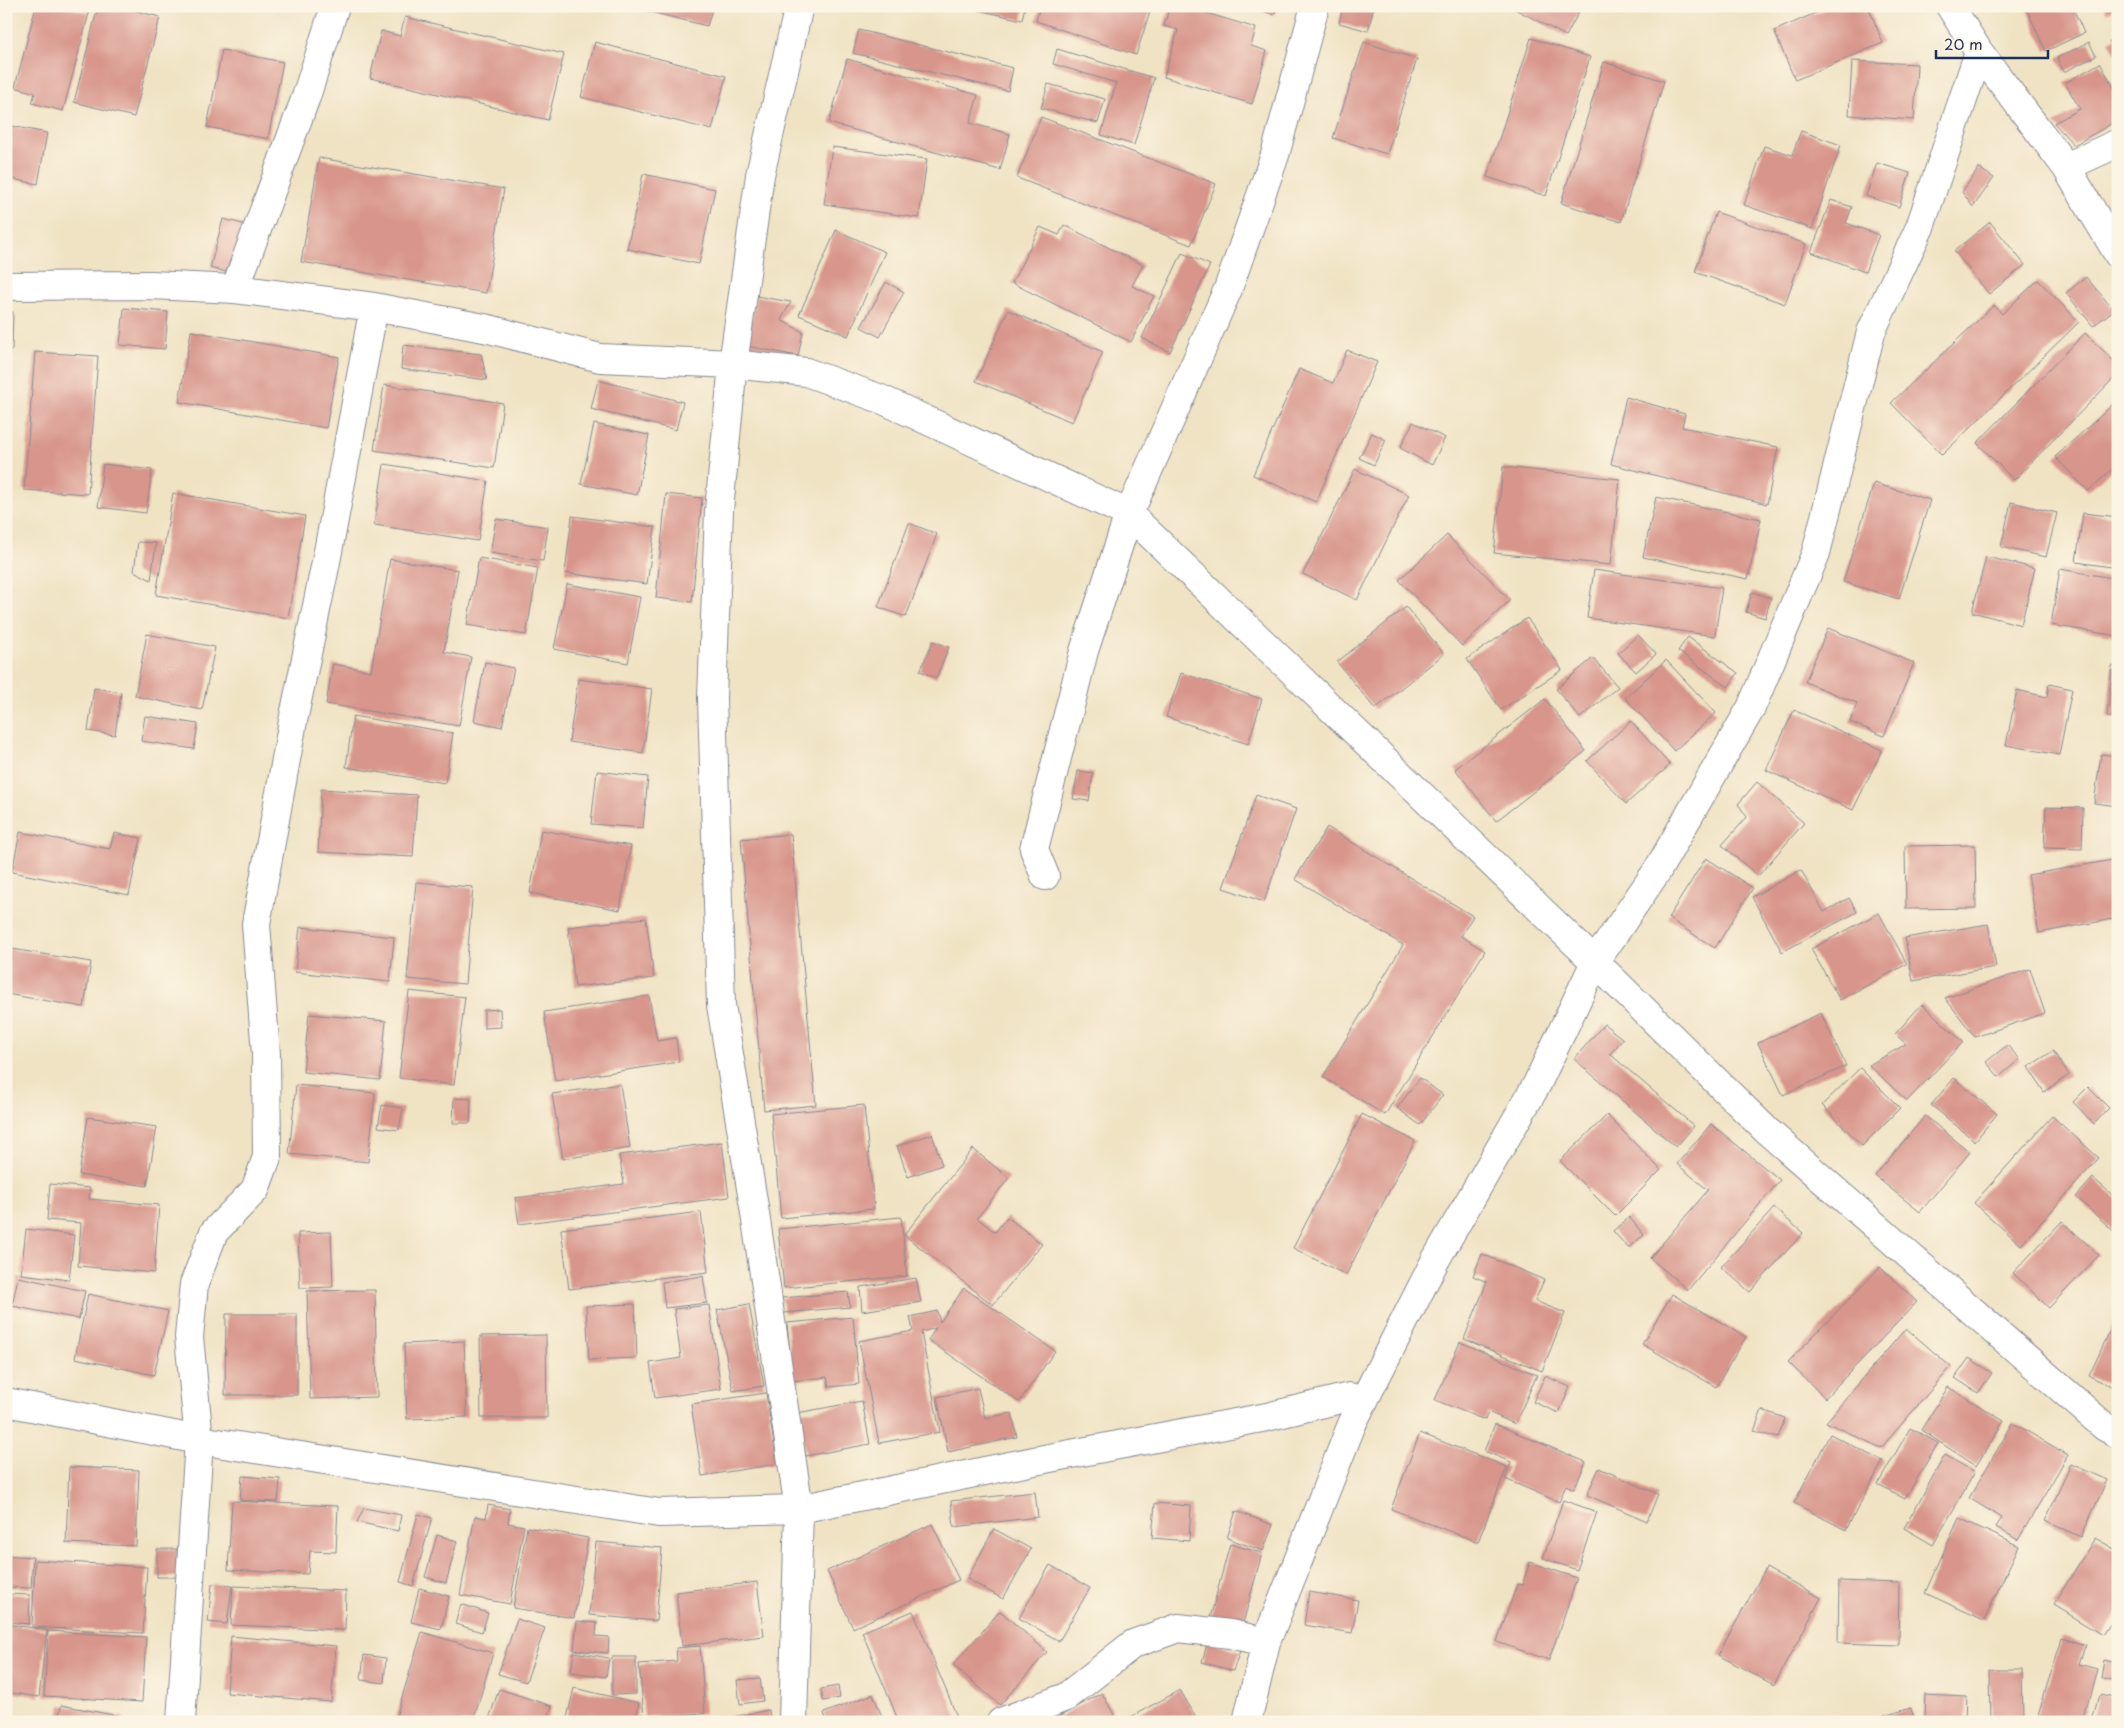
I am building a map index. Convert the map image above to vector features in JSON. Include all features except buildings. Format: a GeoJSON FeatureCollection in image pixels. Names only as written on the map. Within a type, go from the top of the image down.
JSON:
{"type":"FeatureCollection","features":[{"type":"Feature","properties":{"kind":"street"},"geometry":{"type":"LineString","coordinates":[[235,288],[306,97],[336,6]]}},
{"type":"Feature","properties":{"kind":"street"},"geometry":{"type":"LineString","coordinates":[[793,1722],[799,1509],[754,1207],[720,1004],[712,698],[720,510],[733,364],[760,175],[799,6]]}},
{"type":"Feature","properties":{"kind":"street"},"geometry":{"type":"LineString","coordinates":[[1045,876],[1034,849],[1084,651],[1129,514],[1228,289],[1275,155],[1315,6]]}},
{"type":"Feature","properties":{"kind":"street"},"geometry":{"type":"LineString","coordinates":[[1950,6],[1979,52],[2066,167],[2118,254]]}},
{"type":"Feature","properties":{"kind":"street"},"geometry":{"type":"LineString","coordinates":[[1247,1722],[1266,1642],[1352,1424],[1436,1259],[1537,1084],[1595,962],[1657,871],[1755,698],[1816,553],[1871,332],[1920,227],[1979,52]]}},
{"type":"Feature","properties":{"kind":"street"},"geometry":{"type":"LineString","coordinates":[[2066,167],[2118,142]]}},
{"type":"Feature","properties":{"kind":"street"},"geometry":{"type":"LineString","coordinates":[[6,286],[152,285],[235,288],[374,307],[489,329],[600,358],[733,364],[806,372],[881,399],[1129,514],[1595,962],[1766,1130],[2105,1427],[2118,1434]]}},
{"type":"Feature","properties":{"kind":"street"},"geometry":{"type":"LineString","coordinates":[[181,1722],[199,1440],[189,1337],[194,1284],[214,1232],[255,1190],[267,1157],[266,1054],[256,924],[293,721],[326,562],[374,307]]}},
{"type":"Feature","properties":{"kind":"street"},"geometry":{"type":"LineString","coordinates":[[6,1402],[199,1440],[659,1513],[799,1509],[1039,1460],[1266,1417],[1349,1397],[1364,1401]]}},
{"type":"Feature","properties":{"kind":"street"},"geometry":{"type":"LineString","coordinates":[[1001,1722],[1066,1697],[1133,1644],[1178,1628],[1230,1634],[1266,1642]]}}]}
